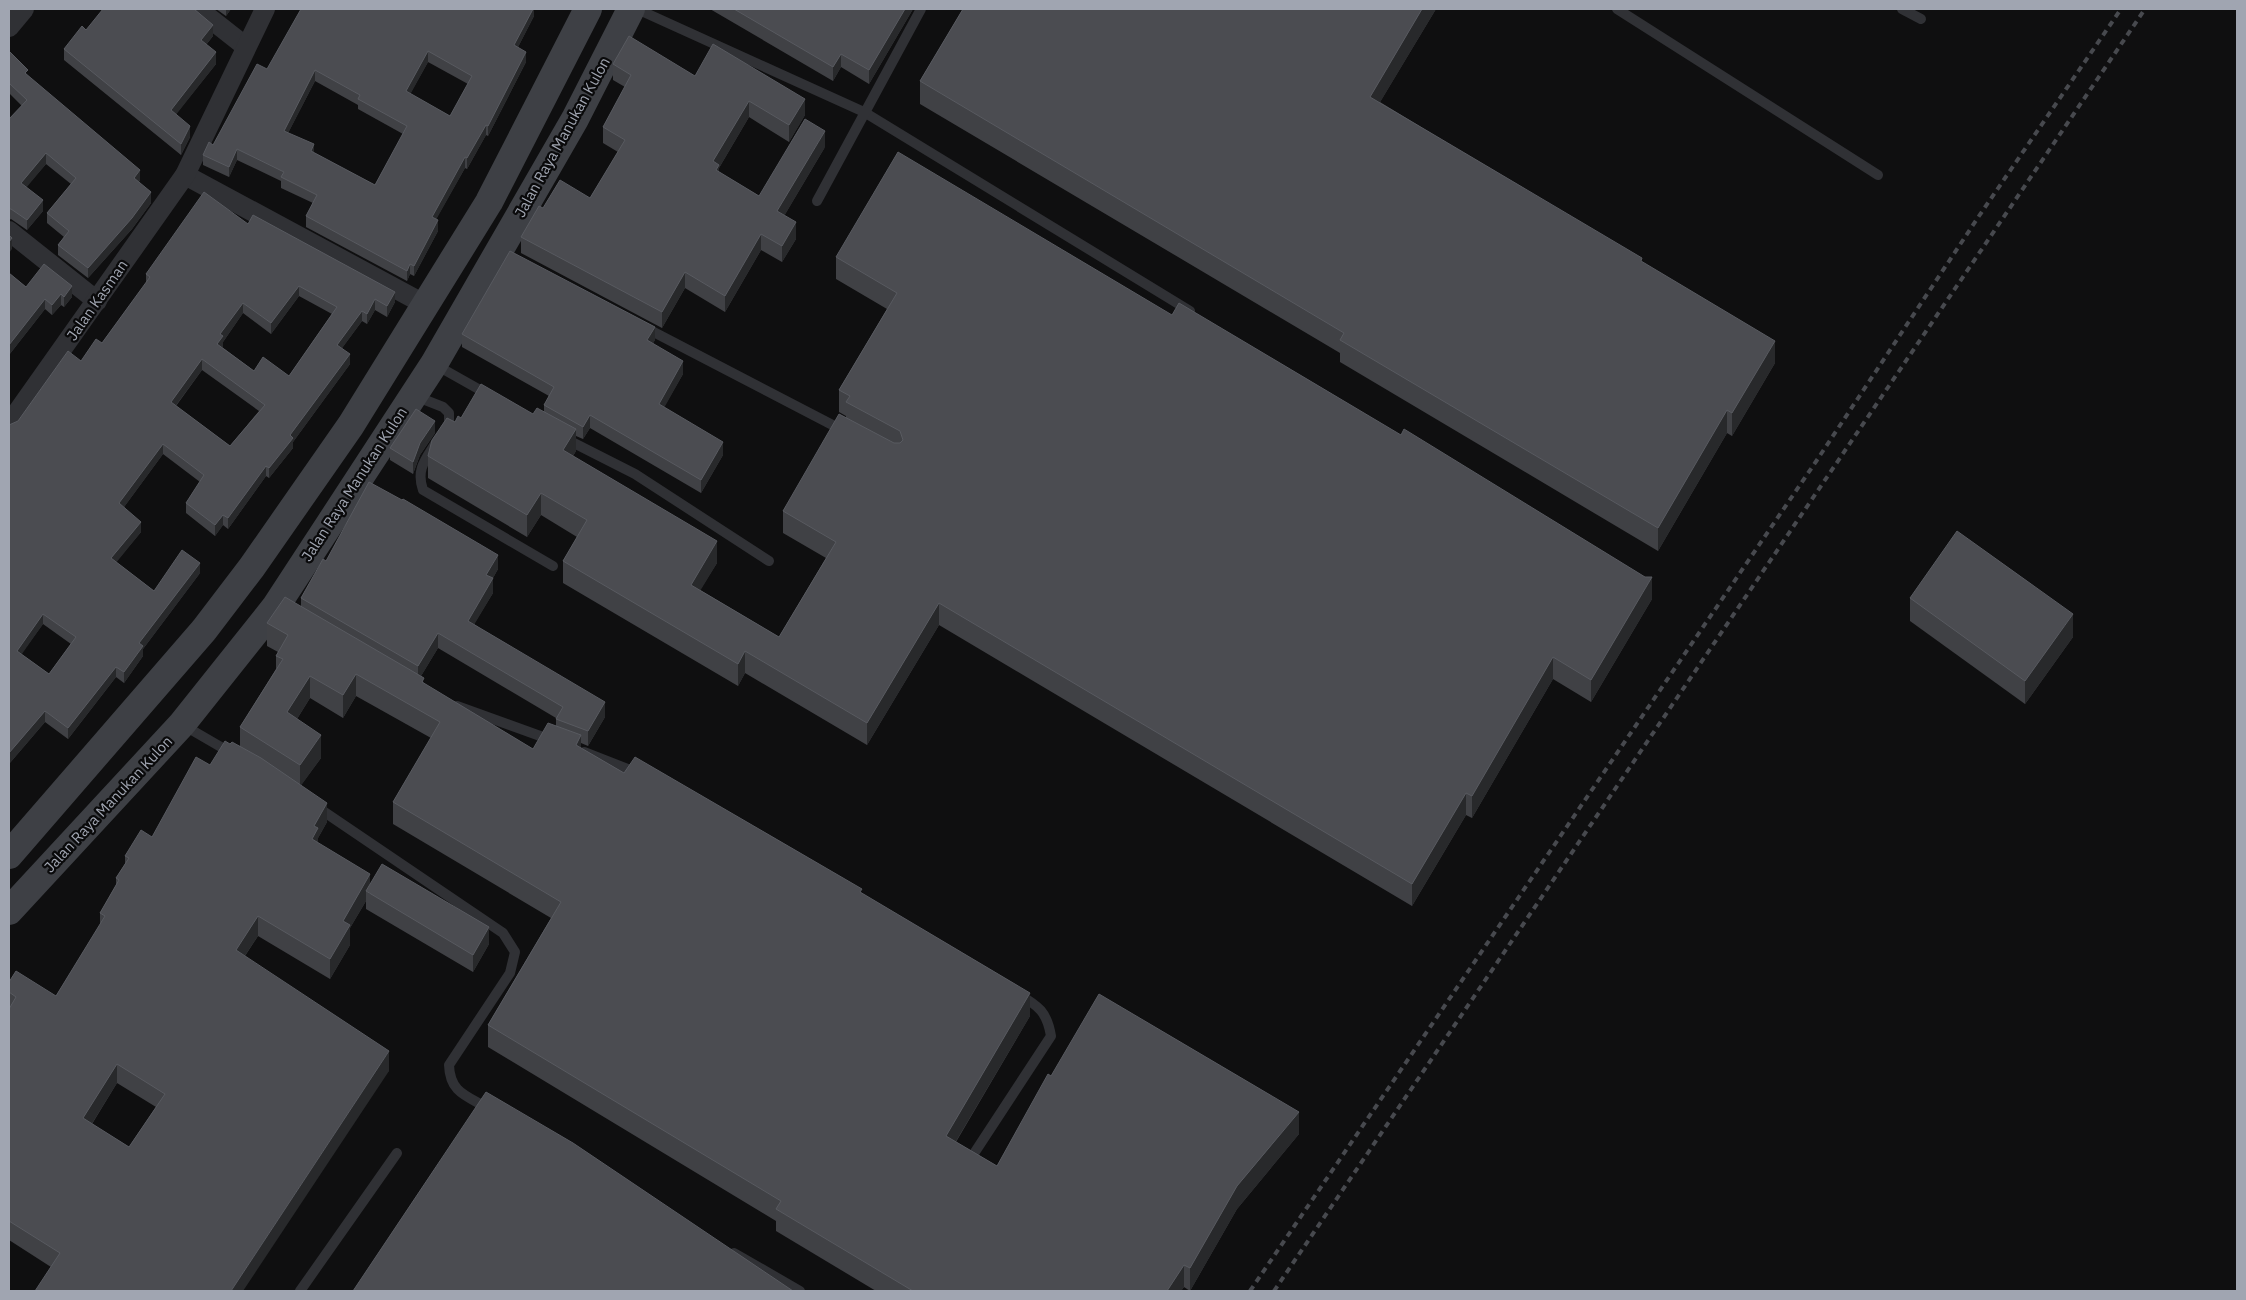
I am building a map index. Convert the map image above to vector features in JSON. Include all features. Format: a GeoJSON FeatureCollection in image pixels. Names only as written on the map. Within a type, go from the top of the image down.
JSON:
{"type":"FeatureCollection","features":[{"type":"Feature","properties":{"kind":"main road"},"geometry":{"type":"LineString","coordinates":[[9,855],[137,710],[204,630],[252,567],[351,425],[488,202],[588,9]]}},
{"type":"Feature","properties":{"kind":"main road","name":"Jalan Raya Manukan Kulon"},"geometry":{"type":"LineString","coordinates":[[9,911],[182,724],[280,608],[412,395],[434,364],[504,253],[632,9]]}},
{"type":"Feature","properties":{"kind":"street"},"geometry":{"type":"LineString","coordinates":[[9,27],[24,9]]}},
{"type":"Feature","properties":{"kind":"street"},"geometry":{"type":"LineString","coordinates":[[198,9],[246,46]]}},
{"type":"Feature","properties":{"kind":"street","name":"Jalan Kasman"},"geometry":{"type":"LineString","coordinates":[[9,424],[185,175],[265,9]]}},
{"type":"Feature","properties":{"kind":"street"},"geometry":{"type":"LineString","coordinates":[[185,175],[426,305]]}},
{"type":"Feature","properties":{"kind":"street"},"geometry":{"type":"LineString","coordinates":[[9,231],[97,301]]}},
{"type":"Feature","properties":{"kind":"lane"},"geometry":{"type":"LineString","coordinates":[[637,9],[864,112],[1198,317]]}},
{"type":"Feature","properties":{"kind":"lane"},"geometry":{"type":"LineString","coordinates":[[818,201],[864,112],[921,9]]}},
{"type":"Feature","properties":{"kind":"lane"},"geometry":{"type":"LineString","coordinates":[[1617,9],[1878,175]]}},
{"type":"Feature","properties":{"kind":"lane"},"geometry":{"type":"LineString","coordinates":[[1902,9],[1920,19]]}},
{"type":"Feature","properties":{"kind":"lane"},"geometry":{"type":"LineString","coordinates":[[631,320],[854,436]]}},
{"type":"Feature","properties":{"kind":"lane"},"geometry":{"type":"LineString","coordinates":[[434,364],[500,401]]}},
{"type":"Feature","properties":{"kind":"lane"},"geometry":{"type":"LineString","coordinates":[[412,395],[444,408],[449,413],[449,423],[420,468],[420,481],[423,490],[553,566]]}},
{"type":"Feature","properties":{"kind":"lane"},"geometry":{"type":"LineString","coordinates":[[558,434],[635,474],[768,562]]}},
{"type":"Feature","properties":{"kind":"lane"},"geometry":{"type":"LineString","coordinates":[[451,704],[568,746],[646,778]]}},
{"type":"Feature","properties":{"kind":"lane"},"geometry":{"type":"LineString","coordinates":[[182,724],[240,757]]}},
{"type":"Feature","properties":{"kind":"lane"},"geometry":{"type":"LineString","coordinates":[[306,800],[504,933],[515,952],[510,973],[449,1065],[450,1080],[457,1090],[500,1115]]}},
{"type":"Feature","properties":{"kind":"lane"},"geometry":{"type":"LineString","coordinates":[[974,1152],[1051,1036],[1048,1018],[1035,1004],[1009,989]]}},
{"type":"Feature","properties":{"kind":"lane"},"geometry":{"type":"LineString","coordinates":[[300,1291],[397,1153]]}},
{"type":"Feature","properties":{"kind":"lane"},"geometry":{"type":"LineString","coordinates":[[723,1246],[800,1291]]}},
{"type":"Feature","properties":{"kind":"building"},"geometry":{"type":"Polygon","coordinates":[[[103,9],[194,9],[213,25],[201,40],[216,52],[171,110],[190,126],[181,144],[64,49],[82,26],[86,30],[103,9]]]}},
{"type":"Feature","properties":{"kind":"building"},"geometry":{"type":"Polygon","coordinates":[[[301,9],[533,9],[514,45],[526,52],[488,126],[486,125],[467,158],[465,157],[432,217],[438,220],[414,266],[410,264],[407,271],[306,216],[317,195],[281,177],[284,172],[237,149],[229,167],[203,155],[209,142],[213,145],[257,64],[267,69],[301,9]],[[428,51],[406,91],[450,116],[472,76],[428,51]],[[315,70],[284,131],[314,144],[311,151],[375,185],[407,126],[358,99],[360,95],[315,70]]]}},
{"type":"Feature","properties":{"kind":"building"},"geometry":{"type":"Polygon","coordinates":[[[734,9],[905,9],[869,70],[841,54],[833,67],[734,9]]]}},
{"type":"Feature","properties":{"kind":"building"},"geometry":{"type":"Polygon","coordinates":[[[963,9],[1422,9],[1370,97],[1642,258],[1641,261],[1775,341],[1732,413],[1727,410],[1658,528],[1340,340],[1344,333],[920,81],[963,9]]]}},
{"type":"Feature","properties":{"kind":"building"},"geometry":{"type":"Polygon","coordinates":[[[629,36],[695,76],[713,44],[805,99],[789,125],[749,101],[713,161],[719,165],[716,170],[759,196],[805,119],[825,131],[777,211],[796,222],[782,246],[761,234],[725,296],[685,272],[662,312],[521,237],[539,206],[543,208],[560,180],[590,198],[625,140],[603,127],[631,75],[613,64],[629,36]]]}},
{"type":"Feature","properties":{"kind":"building"},"geometry":{"type":"Polygon","coordinates":[[[9,51],[28,70],[25,73],[140,170],[134,178],[151,192],[132,218],[88,268],[58,245],[69,231],[47,213],[76,178],[46,153],[21,183],[43,200],[27,220],[9,209],[9,119],[27,100],[9,83],[9,51]]]}},
{"type":"Feature","properties":{"kind":"building"},"geometry":{"type":"Polygon","coordinates":[[[898,152],[1172,315],[1179,303],[1401,435],[1404,429],[1645,577],[1652,577],[1591,680],[1553,657],[1472,796],[1466,793],[1412,884],[939,603],[867,723],[745,651],[738,664],[563,561],[587,520],[541,493],[527,515],[428,456],[432,440],[447,418],[455,422],[458,416],[461,418],[481,384],[533,414],[537,408],[576,429],[563,450],[717,541],[691,585],[779,637],[836,542],[783,511],[839,414],[894,443],[900,443],[903,440],[900,431],[846,402],[850,396],[839,390],[897,293],[836,257],[898,152]]]}},
{"type":"Feature","properties":{"kind":"building"},"geometry":{"type":"Polygon","coordinates":[[[204,192],[248,224],[253,215],[395,292],[387,306],[375,299],[367,314],[362,311],[337,345],[350,354],[290,435],[293,438],[269,468],[266,466],[228,518],[223,515],[215,525],[186,503],[204,475],[163,444],[119,503],[141,522],[111,558],[154,591],[182,550],[200,563],[139,643],[143,646],[124,672],[116,667],[68,728],[45,711],[9,753],[9,425],[18,421],[68,351],[81,361],[96,339],[102,343],[150,277],[146,274],[204,192]],[[299,286],[271,323],[243,303],[220,334],[223,336],[217,344],[254,371],[263,357],[289,376],[337,307],[299,286]],[[202,359],[171,402],[230,446],[265,405],[202,359]],[[43,614],[17,651],[49,674],[76,637],[43,614]]]}},
{"type":"Feature","properties":{"kind":"building"},"geometry":{"type":"Polygon","coordinates":[[[510,251],[655,327],[647,340],[683,361],[659,404],[723,442],[701,480],[590,415],[583,427],[544,405],[554,387],[462,334],[510,251]]]}},
{"type":"Feature","properties":{"kind":"building"},"geometry":{"type":"Polygon","coordinates":[[[44,264],[72,286],[64,297],[61,294],[52,305],[45,299],[9,345],[9,273],[26,287],[44,264]]]}},
{"type":"Feature","properties":{"kind":"building"},"geometry":{"type":"Polygon","coordinates":[[[416,409],[435,421],[420,443],[413,462],[390,448],[416,409]]]}},
{"type":"Feature","properties":{"kind":"building"},"geometry":{"type":"Polygon","coordinates":[[[369,482],[403,499],[498,555],[486,575],[493,578],[468,621],[605,702],[588,731],[556,719],[563,707],[438,633],[418,666],[301,598],[323,559],[326,561],[369,482]]]}},
{"type":"Feature","properties":{"kind":"building"},"geometry":{"type":"Polygon","coordinates":[[[1957,531],[2073,614],[2025,681],[1910,598],[1957,531]]]}},
{"type":"Feature","properties":{"kind":"building"},"geometry":{"type":"Polygon","coordinates":[[[285,597],[424,678],[422,682],[533,749],[548,723],[581,735],[576,745],[624,773],[635,757],[862,889],[860,892],[1030,993],[946,1136],[997,1166],[1048,1074],[1051,1076],[1099,994],[1299,1112],[1237,1186],[1190,1268],[1184,1265],[1167,1291],[913,1291],[776,1209],[781,1201],[488,1025],[561,902],[393,802],[440,722],[356,674],[343,695],[310,676],[287,712],[321,735],[300,765],[240,727],[283,659],[276,656],[288,635],[267,623],[285,597]]]}},
{"type":"Feature","properties":{"kind":"building"},"geometry":{"type":"Polygon","coordinates":[[[225,741],[230,744],[232,742],[261,758],[327,803],[314,826],[318,828],[312,839],[370,874],[343,921],[350,925],[330,959],[258,916],[236,950],[389,1051],[231,1291],[35,1291],[60,1253],[9,1221],[9,1009],[16,997],[9,992],[9,982],[16,971],[56,996],[105,916],[100,913],[119,880],[116,878],[129,858],[125,856],[141,830],[152,837],[196,757],[210,765],[225,741]],[[117,1064],[83,1118],[129,1147],[165,1094],[117,1064]]]}},
{"type":"Feature","properties":{"kind":"building"},"geometry":{"type":"Polygon","coordinates":[[[382,864],[489,927],[473,955],[366,891],[382,864]]]}},
{"type":"Feature","properties":{"kind":"building"},"geometry":{"type":"Polygon","coordinates":[[[486,1092],[573,1143],[793,1291],[353,1291],[486,1092]]]}},
{"type":"Feature","properties":{"kind":"railway"},"geometry":{"type":"LineString","coordinates":[[1250,1291],[1817,460],[1979,216],[2121,9]]}},
{"type":"Feature","properties":{"kind":"railway"},"geometry":{"type":"LineString","coordinates":[[1274,1291],[2145,9]]}}]}
